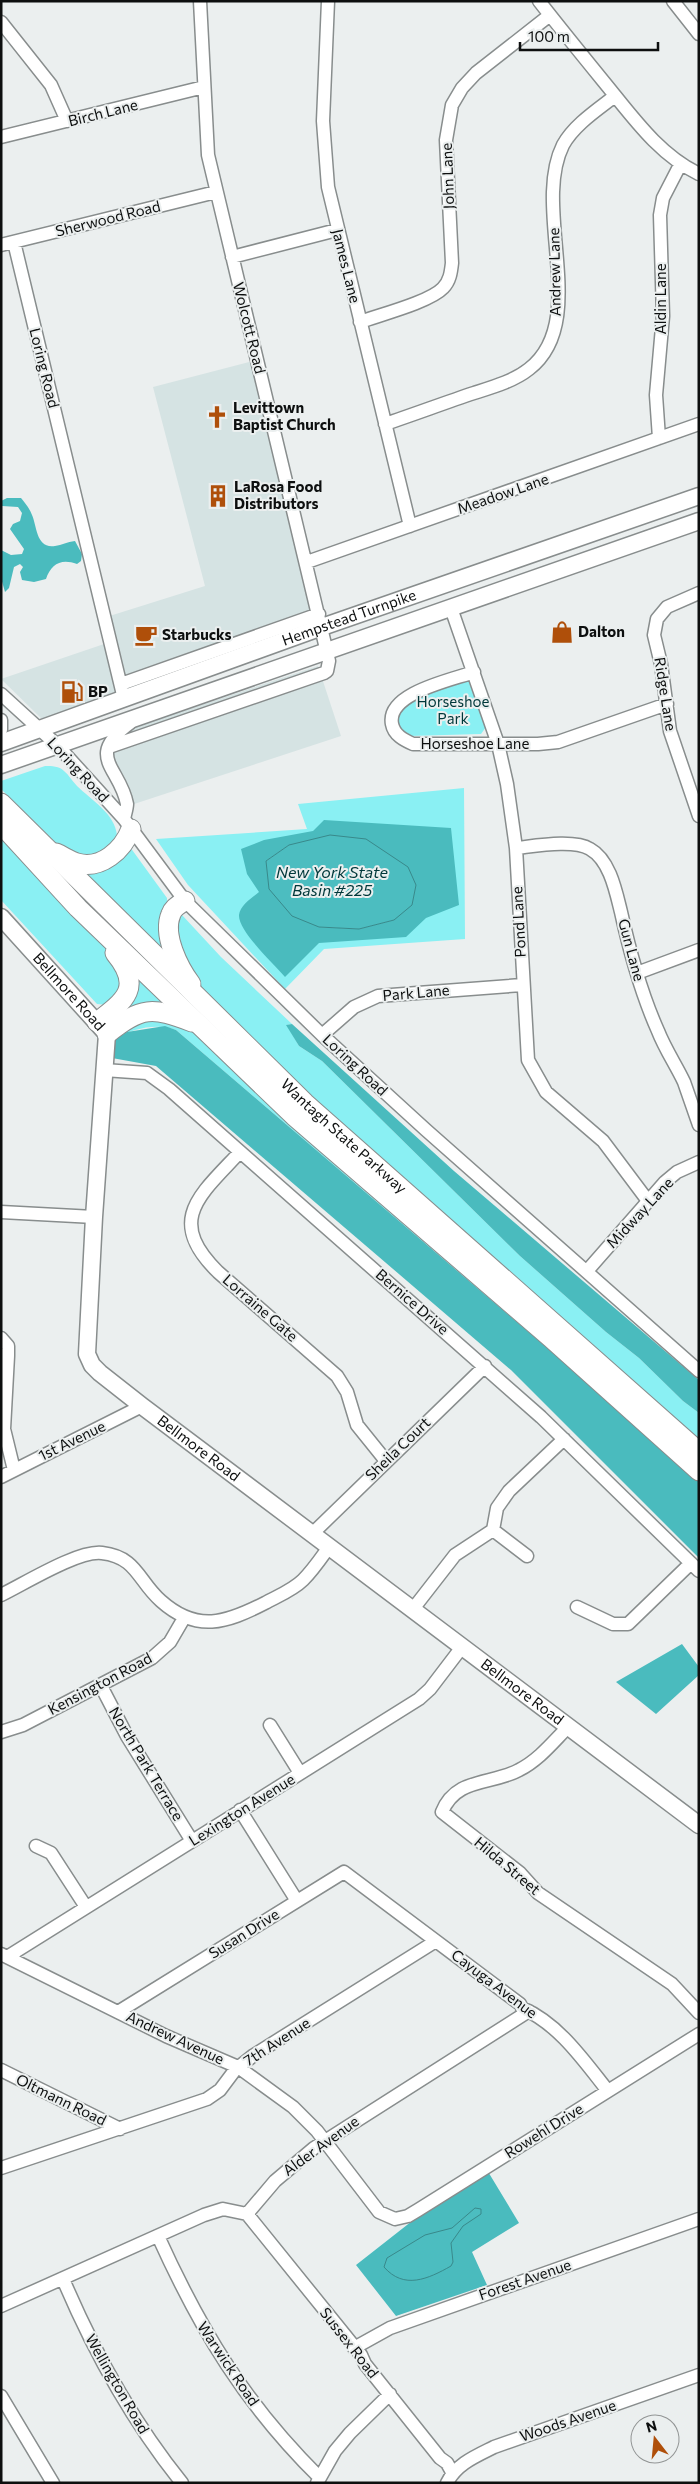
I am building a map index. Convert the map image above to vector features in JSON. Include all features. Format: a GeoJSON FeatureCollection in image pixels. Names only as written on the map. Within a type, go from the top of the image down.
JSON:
{"type":"FeatureCollection","features":[{"type":"Feature","properties":{"kind":"highway","name":"Wantagh State Parkway"},"geometry":{"type":"LineString","coordinates":[[1,803],[294,1116],[551,1338],[699,1471]]}},
{"type":"Feature","properties":{"kind":"highway","name":"Wantagh State Parkway"},"geometry":{"type":"LineString","coordinates":[[1,824],[78,908],[206,1020],[312,1109],[699,1452]]}},
{"type":"Feature","properties":{"kind":"highway"},"geometry":{"type":"LineString","coordinates":[[42,845],[76,863],[100,862],[115,853],[127,840],[127,824]]}},
{"type":"Feature","properties":{"kind":"highway"},"geometry":{"type":"LineString","coordinates":[[185,900],[170,915],[168,926],[173,948],[183,973],[206,1020]]}},
{"type":"Feature","properties":{"kind":"highway"},"geometry":{"type":"LineString","coordinates":[[78,908],[125,965],[129,979],[128,993],[102,1028]]}},
{"type":"Feature","properties":{"kind":"highway"},"geometry":{"type":"LineString","coordinates":[[102,1028],[146,1011],[166,1012],[206,1020]]}},
{"type":"Feature","properties":{"kind":"main road","name":"Hempstead Turnpike"},"geometry":{"type":"LineString","coordinates":[[1,743],[40,730],[123,691],[320,620],[699,496]]}},
{"type":"Feature","properties":{"kind":"main road","name":"Hempstead Turnpike"},"geometry":{"type":"LineString","coordinates":[[1,765],[699,520]]}},
{"type":"Feature","properties":{"kind":"main road","name":"Bellmore Road"},"geometry":{"type":"LineString","coordinates":[[1,917],[102,1028],[104,1070],[87,1354],[92,1365],[142,1406],[699,1824]]}},
{"type":"Feature","properties":{"kind":"street","name":"Wolcott Road"},"geometry":{"type":"LineString","coordinates":[[200,1],[208,155],[327,650]]}},
{"type":"Feature","properties":{"kind":"street","name":"James Lane"},"geometry":{"type":"LineString","coordinates":[[328,1],[323,150],[328,187],[410,526]]}},
{"type":"Feature","properties":{"kind":"street"},"geometry":{"type":"LineString","coordinates":[[539,1],[655,143],[680,165],[699,174]]}},
{"type":"Feature","properties":{"kind":"street"},"geometry":{"type":"LineString","coordinates":[[673,1],[699,34]]}},
{"type":"Feature","properties":{"kind":"street","name":"John Lane"},"geometry":{"type":"LineString","coordinates":[[360,322],[430,298],[447,283],[452,263],[446,140],[452,106],[462,88],[476,73],[550,15]]}},
{"type":"Feature","properties":{"kind":"street"},"geometry":{"type":"LineString","coordinates":[[1,22],[51,85],[67,121]]}},
{"type":"Feature","properties":{"kind":"street","name":"Birch Lane"},"geometry":{"type":"LineString","coordinates":[[1,137],[204,87]]}},
{"type":"Feature","properties":{"kind":"street","name":"Andrew Lane"},"geometry":{"type":"LineString","coordinates":[[385,424],[510,380],[530,369],[544,354],[554,334],[558,313],[553,186],[556,162],[563,144],[571,134],[615,96]]}},
{"type":"Feature","properties":{"kind":"street","name":"Aldin Lane"},"geometry":{"type":"LineString","coordinates":[[659,438],[656,395],[663,316],[660,215],[663,198],[680,165]]}},
{"type":"Feature","properties":{"kind":"street","name":"Sherwood Road"},"geometry":{"type":"LineString","coordinates":[[7,244],[216,192]]}},
{"type":"Feature","properties":{"kind":"street"},"geometry":{"type":"LineString","coordinates":[[232,257],[337,230]]}},
{"type":"Feature","properties":{"kind":"street","name":"Loring Road"},"geometry":{"type":"LineString","coordinates":[[7,244],[123,691]]}},
{"type":"Feature","properties":{"kind":"street","name":"Meadow Lane"},"geometry":{"type":"LineString","coordinates":[[307,562],[699,424]]}},
{"type":"Feature","properties":{"kind":"street","name":"Ridge Lane"},"geometry":{"type":"LineString","coordinates":[[699,594],[666,607],[654,624],[654,635],[661,664],[670,731],[676,755],[699,816]]}},
{"type":"Feature","properties":{"kind":"street","name":"Pond Lane"},"geometry":{"type":"LineString","coordinates":[[451,608],[498,744],[507,784],[516,848],[522,985],[528,1060],[546,1092],[602,1141],[648,1201]]}},
{"type":"Feature","properties":{"kind":"street","name":"Hempstead Turnpike"},"geometry":{"type":"LineString","coordinates":[[109,747],[324,673],[328,668],[327,650]]}},
{"type":"Feature","properties":{"kind":"street","name":"Horseshoe Lane"},"geometry":{"type":"LineString","coordinates":[[474,672],[405,698],[394,710],[392,726],[400,738],[413,744],[558,742],[667,704]]}},
{"type":"Feature","properties":{"kind":"street","name":"Loring Road"},"geometry":{"type":"LineString","coordinates":[[1,694],[58,745],[127,824],[185,900],[322,1035],[426,1130],[699,1371]]}},
{"type":"Feature","properties":{"kind":"street"},"geometry":{"type":"LineString","coordinates":[[127,824],[127,805],[108,764],[109,747],[112,738],[138,716]]}},
{"type":"Feature","properties":{"kind":"street"},"geometry":{"type":"LineString","coordinates":[[1,720],[1,730]]}},
{"type":"Feature","properties":{"kind":"street","name":"Gun Lane"},"geometry":{"type":"LineString","coordinates":[[516,848],[578,844],[590,848],[599,855],[606,866],[618,898],[631,957],[658,1032],[683,1082],[699,1125]]}},
{"type":"Feature","properties":{"kind":"street"},"geometry":{"type":"LineString","coordinates":[[637,973],[699,950]]}},
{"type":"Feature","properties":{"kind":"street","name":"Park Lane"},"geometry":{"type":"LineString","coordinates":[[322,1035],[354,1007],[378,996],[522,985]]}},
{"type":"Feature","properties":{"kind":"street","name":"Bernice Drive"},"geometry":{"type":"LineString","coordinates":[[104,1070],[147,1073],[169,1088],[485,1366],[564,1439],[695,1567]]}},
{"type":"Feature","properties":{"kind":"street","name":"Lorraine Gate"},"geometry":{"type":"LineString","coordinates":[[240,1152],[207,1188],[195,1206],[192,1213],[191,1232],[195,1245],[202,1256],[218,1272],[337,1376],[347,1392],[358,1425],[386,1461]]}},
{"type":"Feature","properties":{"kind":"street","name":"Midway Lane"},"geometry":{"type":"LineString","coordinates":[[587,1271],[648,1201],[677,1172],[699,1162]]}},
{"type":"Feature","properties":{"kind":"street"},"geometry":{"type":"LineString","coordinates":[[1,1212],[94,1217]]}},
{"type":"Feature","properties":{"kind":"street"},"geometry":{"type":"LineString","coordinates":[[1,1338],[8,1346],[4,1429],[14,1470]]}},
{"type":"Feature","properties":{"kind":"street","name":"Sheila Court"},"geometry":{"type":"LineString","coordinates":[[312,1534],[485,1366]]}},
{"type":"Feature","properties":{"kind":"street","name":"1st Avenue"},"geometry":{"type":"LineString","coordinates":[[1,1476],[142,1406]]}},
{"type":"Feature","properties":{"kind":"street"},"geometry":{"type":"LineString","coordinates":[[413,1609],[455,1555],[493,1530],[497,1508],[509,1490],[564,1439]]}},
{"type":"Feature","properties":{"kind":"street"},"geometry":{"type":"LineString","coordinates":[[493,1530],[527,1556]]}},
{"type":"Feature","properties":{"kind":"street"},"geometry":{"type":"LineString","coordinates":[[1,1595],[74,1558],[100,1552],[112,1554],[131,1564],[159,1600],[184,1618],[214,1622],[243,1614],[296,1586],[330,1547]]}},
{"type":"Feature","properties":{"kind":"street"},"geometry":{"type":"LineString","coordinates":[[577,1607],[613,1624],[628,1624],[695,1567]]}},
{"type":"Feature","properties":{"kind":"street","name":"Kensington Road"},"geometry":{"type":"LineString","coordinates":[[1,1732],[23,1725],[152,1658],[170,1642],[184,1618]]}},
{"type":"Feature","properties":{"kind":"street","name":"Lexington Avenue"},"geometry":{"type":"LineString","coordinates":[[4,1955],[86,1907],[419,1699],[430,1689],[462,1646]]}},
{"type":"Feature","properties":{"kind":"street","name":"North Park Terrace"},"geometry":{"type":"LineString","coordinates":[[101,1686],[127,1736],[192,1841]]}},
{"type":"Feature","properties":{"kind":"street"},"geometry":{"type":"LineString","coordinates":[[270,1725],[300,1773]]}},
{"type":"Feature","properties":{"kind":"street","name":"Hilda Street"},"geometry":{"type":"LineString","coordinates":[[568,1727],[538,1758],[520,1770],[471,1784],[447,1800],[442,1812],[520,1873],[538,1893],[672,1984],[699,2013]]}},
{"type":"Feature","properties":{"kind":"street"},"geometry":{"type":"LineString","coordinates":[[240,1810],[297,1901]]}},
{"type":"Feature","properties":{"kind":"street"},"geometry":{"type":"LineString","coordinates":[[36,1846],[51,1853],[86,1907]]}},
{"type":"Feature","properties":{"kind":"street","name":"Susan Drive"},"geometry":{"type":"LineString","coordinates":[[118,2012],[344,1872],[369,1890]]}},
{"type":"Feature","properties":{"kind":"street","name":"Cayuga Avenue"},"geometry":{"type":"LineString","coordinates":[[369,1890],[565,2040],[608,2091]]}},
{"type":"Feature","properties":{"kind":"street","name":"7th Avenue"},"geometry":{"type":"LineString","coordinates":[[1,2168],[207,2099],[220,2090],[238,2068],[436,1941]]}},
{"type":"Feature","properties":{"kind":"street","name":"Andrew Avenue"},"geometry":{"type":"LineString","coordinates":[[4,1955],[166,2036],[238,2068],[292,2107],[317,2131],[379,2212],[387,2217]]}},
{"type":"Feature","properties":{"kind":"street","name":"Alder Avenue"},"geometry":{"type":"LineString","coordinates":[[247,2214],[275,2181],[314,2148],[342,2128],[529,2011]]}},
{"type":"Feature","properties":{"kind":"street","name":"Rowehl Drive"},"geometry":{"type":"LineString","coordinates":[[387,2217],[401,2218],[418,2210],[699,2034]]}},
{"type":"Feature","properties":{"kind":"street","name":"Oltmann Road"},"geometry":{"type":"LineString","coordinates":[[1,2070],[120,2129]]}},
{"type":"Feature","properties":{"kind":"street"},"geometry":{"type":"LineString","coordinates":[[1,2306],[223,2209],[247,2214]]}},
{"type":"Feature","properties":{"kind":"street","name":"Sussex Road"},"geometry":{"type":"LineString","coordinates":[[247,2214],[440,2458],[447,2463],[449,2477]]}},
{"type":"Feature","properties":{"kind":"street","name":"Forest Avenue"},"geometry":{"type":"LineString","coordinates":[[354,2348],[390,2328],[699,2220]]}},
{"type":"Feature","properties":{"kind":"street","name":"Warwick Road"},"geometry":{"type":"LineString","coordinates":[[158,2236],[206,2334],[244,2393],[291,2450],[319,2480]]}},
{"type":"Feature","properties":{"kind":"street","name":"Wellington Road"},"geometry":{"type":"LineString","coordinates":[[62,2279],[97,2353],[121,2396],[182,2483]]}},
{"type":"Feature","properties":{"kind":"street","name":"Woods Avenue"},"geometry":{"type":"LineString","coordinates":[[449,2477],[494,2447],[699,2375]]}},
{"type":"Feature","properties":{"kind":"street"},"geometry":{"type":"LineString","coordinates":[[319,2480],[335,2452],[350,2433],[390,2394]]}},
{"type":"Feature","properties":{"kind":"street"},"geometry":{"type":"LineString","coordinates":[[1,2396],[52,2483]]}},
{"type":"Feature","properties":{"kind":"shaded area"},"geometry":{"type":"Polygon","coordinates":[[[253,361],[315,622],[43,720],[1,679],[107,643],[100,619],[205,586],[153,387],[253,361]]]}},
{"type":"Feature","properties":{"kind":"shaded area"},"geometry":{"type":"Polygon","coordinates":[[[7,498],[21,498],[30,511],[38,536],[44,544],[55,546],[75,541],[82,554],[81,561],[77,564],[61,562],[51,569],[46,579],[34,582],[22,580],[20,572],[23,567],[20,564],[14,567],[9,588],[5,592],[1,578],[1,550],[11,555],[22,554],[24,549],[10,529],[13,524],[20,521],[22,513],[18,507],[2,506],[1,501],[7,498]]]}},
{"type":"Feature","properties":{"kind":"shaded area"},"geometry":{"type":"Polygon","coordinates":[[[318,666],[341,736],[128,806],[105,737],[318,666]]]}},
{"type":"Feature","properties":{"kind":"shaded area"},"geometry":{"type":"Polygon","coordinates":[[[324,820],[451,828],[459,905],[426,918],[406,937],[319,943],[285,977],[250,938],[240,922],[240,911],[259,892],[247,874],[241,849],[264,840],[313,831],[324,820]],[[289,845],[266,861],[319,927],[359,929],[394,920],[289,845]]]}},
{"type":"Feature","properties":{"kind":"shaded area"},"geometry":{"type":"Polygon","coordinates":[[[292,1024],[454,1171],[699,1380],[699,1413],[683,1401],[639,1358],[606,1332],[520,1256],[322,1061],[299,1046],[286,1025],[292,1024]]]}},
{"type":"Feature","properties":{"kind":"shaded area"},"geometry":{"type":"Polygon","coordinates":[[[165,1026],[176,1030],[643,1430],[699,1482],[699,1558],[511,1370],[156,1066],[112,1058],[116,1039],[127,1032],[165,1026]]]}},
{"type":"Feature","properties":{"kind":"shaded area"},"geometry":{"type":"Polygon","coordinates":[[[682,1644],[699,1667],[699,1675],[656,1714],[616,1682],[682,1644]]]}},
{"type":"Feature","properties":{"kind":"shaded area"},"geometry":{"type":"Polygon","coordinates":[[[487,2170],[519,2223],[472,2252],[487,2285],[396,2316],[356,2265],[421,2214],[487,2170]]]}},
{"type":"Feature","properties":{"kind":"green space","name":"Horseshoe Park"},"geometry":{"type":"Polygon","coordinates":[[[466,680],[469,682],[486,727],[481,734],[409,736],[397,725],[399,707],[405,701],[466,680]]]}},
{"type":"Feature","properties":{"kind":"green space"},"geometry":{"type":"Polygon","coordinates":[[[45,766],[62,769],[112,820],[117,836],[105,854],[74,858],[58,845],[1,789],[1,781],[45,766]]]}},
{"type":"Feature","properties":{"kind":"green space"},"geometry":{"type":"Polygon","coordinates":[[[464,788],[465,939],[324,949],[285,989],[188,885],[156,839],[307,829],[298,804],[464,788]]]}},
{"type":"Feature","properties":{"kind":"green space"},"geometry":{"type":"Polygon","coordinates":[[[1,837],[119,960],[124,984],[108,1005],[97,1004],[1,900],[1,837]]]}},
{"type":"Feature","properties":{"kind":"green space"},"geometry":{"type":"Polygon","coordinates":[[[130,847],[167,898],[167,905],[163,911],[161,923],[169,956],[66,862],[130,847]]]}},
{"type":"Feature","properties":{"kind":"green space"},"geometry":{"type":"Polygon","coordinates":[[[177,914],[182,915],[221,957],[292,1024],[287,1025],[299,1046],[322,1061],[520,1256],[606,1332],[639,1358],[683,1401],[699,1413],[699,1440],[334,1117],[202,991],[184,960],[172,924],[177,914]]]}},
{"type":"Feature","properties":{"kind":"green space"},"geometry":{"type":"Polygon","coordinates":[[[135,975],[174,1006],[124,1012],[135,975]]]}},
{"type":"Feature","properties":{"kind":"green space"},"geometry":{"type":"Polygon","coordinates":[[[139,1017],[185,1024],[357,1182],[551,1351],[176,1030],[161,1027],[137,1029],[116,1039],[122,1028],[139,1017]]]}},
{"type":"Feature","properties":{"kind":"water","name":"New York State Basin #225"},"geometry":{"type":"Polygon","coordinates":[[[330,835],[366,839],[408,867],[416,885],[412,905],[394,920],[359,929],[319,927],[292,916],[269,889],[266,861],[289,845],[330,835]]]}},
{"type":"Feature","properties":{"kind":"water"},"geometry":{"type":"Polygon","coordinates":[[[475,2208],[481,2209],[481,2214],[463,2226],[451,2243],[453,2262],[451,2266],[434,2275],[416,2280],[400,2278],[384,2267],[387,2258],[425,2235],[452,2228],[475,2208]]]}},
{"type":"Feature","properties":{"kind":"place","name":"Levittown Baptist Church"},"geometry":{"type":"Point","coordinates":[217,417]}},
{"type":"Feature","properties":{"kind":"place","name":"LaRosa Food Distributors"},"geometry":{"type":"Point","coordinates":[218,496]}},
{"type":"Feature","properties":{"kind":"place","name":"Dalton"},"geometry":{"type":"Point","coordinates":[562,632]}},
{"type":"Feature","properties":{"kind":"place","name":"Starbucks"},"geometry":{"type":"Point","coordinates":[146,635]}},
{"type":"Feature","properties":{"kind":"place","name":"BP"},"geometry":{"type":"Point","coordinates":[72,692]}}]}
